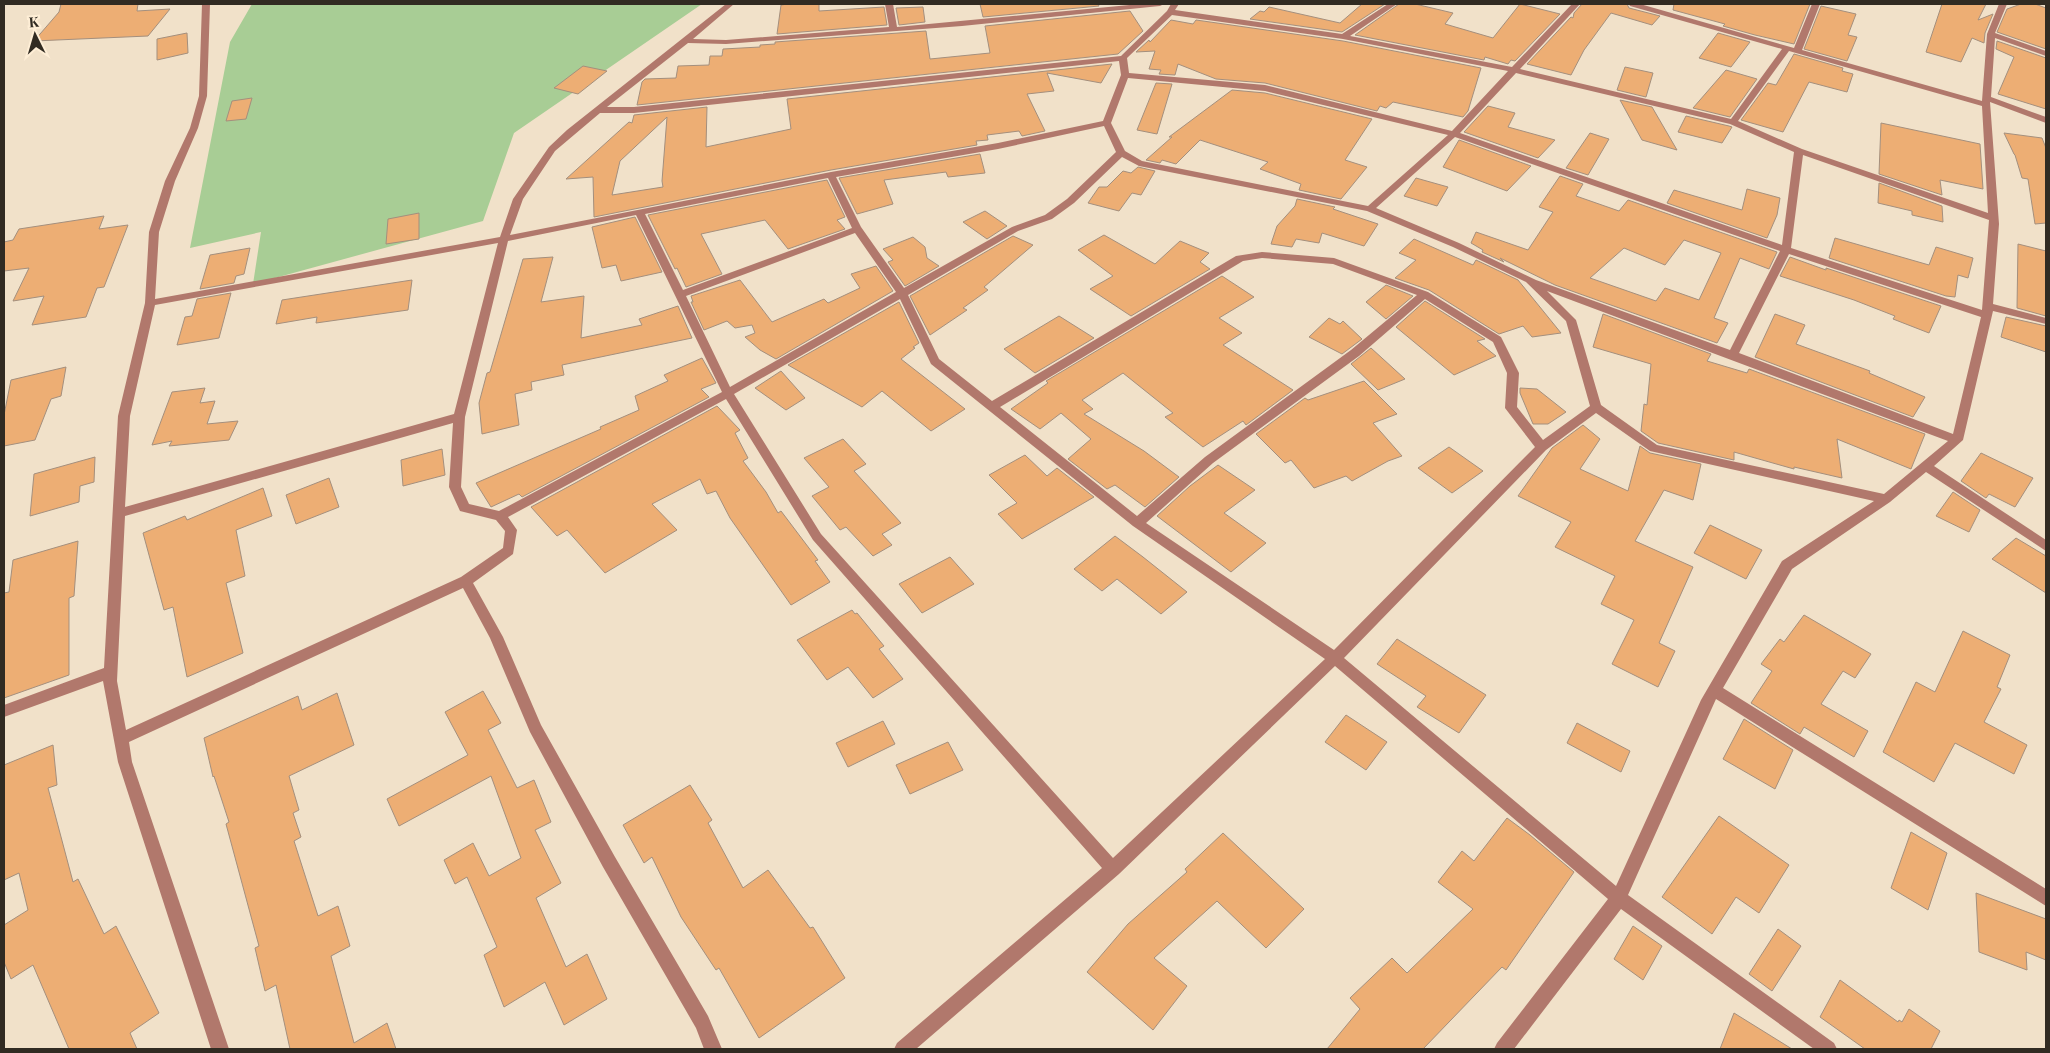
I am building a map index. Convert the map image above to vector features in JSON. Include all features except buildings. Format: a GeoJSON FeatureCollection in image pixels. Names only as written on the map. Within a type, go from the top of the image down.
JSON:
{"type":"FeatureCollection","features":[{"type":"Feature","properties":{"kind":"street"},"geometry":{"type":"LineString","coordinates":[[206,4],[203,96],[194,128],[170,181],[154,232],[150,303],[124,416],[110,680],[125,762],[220,1049]]}},
{"type":"Feature","properties":{"kind":"street"},"geometry":{"type":"LineString","coordinates":[[121,739],[466,581],[509,550],[511,530],[500,516],[464,508],[455,487],[459,417],[504,240],[518,199],[538,168],[570,132],[730,4]]}},
{"type":"Feature","properties":{"kind":"street"},"geometry":{"type":"LineString","coordinates":[[889,4],[893,29]]}},
{"type":"Feature","properties":{"kind":"street"},"geometry":{"type":"LineString","coordinates":[[686,41],[726,42],[893,29],[1160,4]]}},
{"type":"Feature","properties":{"kind":"street"},"geometry":{"type":"LineString","coordinates":[[1343,37],[1393,4]]}},
{"type":"Feature","properties":{"kind":"street"},"geometry":{"type":"LineString","coordinates":[[1370,209],[1454,134],[1576,4]]}},
{"type":"Feature","properties":{"kind":"street"},"geometry":{"type":"LineString","coordinates":[[1633,4],[2046,120]]}},
{"type":"Feature","properties":{"kind":"street"},"geometry":{"type":"LineString","coordinates":[[1798,51],[1816,4]]}},
{"type":"Feature","properties":{"kind":"street"},"geometry":{"type":"LineString","coordinates":[[1503,1049],[1619,898],[1706,704],[1787,565],[1886,499],[1957,440],[1988,310],[1993,218],[1987,102],[1991,34],[2003,4]]}},
{"type":"Feature","properties":{"kind":"street"},"geometry":{"type":"LineString","coordinates":[[598,110],[634,110],[1123,58],[1173,8],[1343,37],[1514,70],[1734,122],[1799,151],[1993,218]]}},
{"type":"Feature","properties":{"kind":"street"},"geometry":{"type":"LineString","coordinates":[[1991,34],[2046,54]]}},
{"type":"Feature","properties":{"kind":"street"},"geometry":{"type":"LineString","coordinates":[[1734,122],[1788,48]]}},
{"type":"Feature","properties":{"kind":"street"},"geometry":{"type":"LineString","coordinates":[[1123,58],[1125,75],[1108,123],[1121,153],[1139,163],[1370,209],[1456,245],[1530,280],[1957,440]]}},
{"type":"Feature","properties":{"kind":"street"},"geometry":{"type":"LineString","coordinates":[[1125,75],[1265,88],[1454,134],[1786,250],[1988,310],[2046,321]]}},
{"type":"Feature","properties":{"kind":"street"},"geometry":{"type":"LineString","coordinates":[[150,303],[504,240],[530,232],[831,175],[998,146],[1108,123]]}},
{"type":"Feature","properties":{"kind":"street"},"geometry":{"type":"LineString","coordinates":[[1733,355],[1786,250],[1799,151]]}},
{"type":"Feature","properties":{"kind":"street"},"geometry":{"type":"LineString","coordinates":[[500,516],[728,393],[1015,229],[1039,222],[1076,196],[1121,153]]}},
{"type":"Feature","properties":{"kind":"street"},"geometry":{"type":"LineString","coordinates":[[831,175],[858,229],[902,294],[935,361],[1137,523],[1335,658],[1619,898],[1828,1049]]}},
{"type":"Feature","properties":{"kind":"street"},"geometry":{"type":"LineString","coordinates":[[639,212],[728,393],[817,537],[1113,869]]}},
{"type":"Feature","properties":{"kind":"street"},"geometry":{"type":"LineString","coordinates":[[679,295],[858,229]]}},
{"type":"Feature","properties":{"kind":"street"},"geometry":{"type":"LineString","coordinates":[[991,407],[1240,258],[1262,255],[1334,261],[1424,294],[1497,340],[1513,373],[1511,408],[1542,447]]}},
{"type":"Feature","properties":{"kind":"street"},"geometry":{"type":"LineString","coordinates":[[1530,280],[1571,320],[1596,407],[1654,448],[1886,499]]}},
{"type":"Feature","properties":{"kind":"street"},"geometry":{"type":"LineString","coordinates":[[1137,523],[1209,460],[1355,353],[1424,294]]}},
{"type":"Feature","properties":{"kind":"street"},"geometry":{"type":"LineString","coordinates":[[903,1049],[1113,869],[1335,658],[1542,447],[1596,407]]}},
{"type":"Feature","properties":{"kind":"street"},"geometry":{"type":"LineString","coordinates":[[119,513],[459,417]]}},
{"type":"Feature","properties":{"kind":"street"},"geometry":{"type":"LineString","coordinates":[[1926,466],[2046,546]]}},
{"type":"Feature","properties":{"kind":"street"},"geometry":{"type":"LineString","coordinates":[[466,581],[496,637],[535,728],[609,862],[702,1022],[713,1049]]}},
{"type":"Feature","properties":{"kind":"street"},"geometry":{"type":"LineString","coordinates":[[4,710],[110,672]]}},
{"type":"Feature","properties":{"kind":"street"},"geometry":{"type":"LineString","coordinates":[[1714,690],[2046,898]]}},
{"type":"Feature","properties":{"kind":"green space"},"geometry":{"type":"Polygon","coordinates":[[[252,4],[702,4],[514,133],[483,221],[253,284],[261,232],[190,248],[230,42],[252,4]]]}}]}
